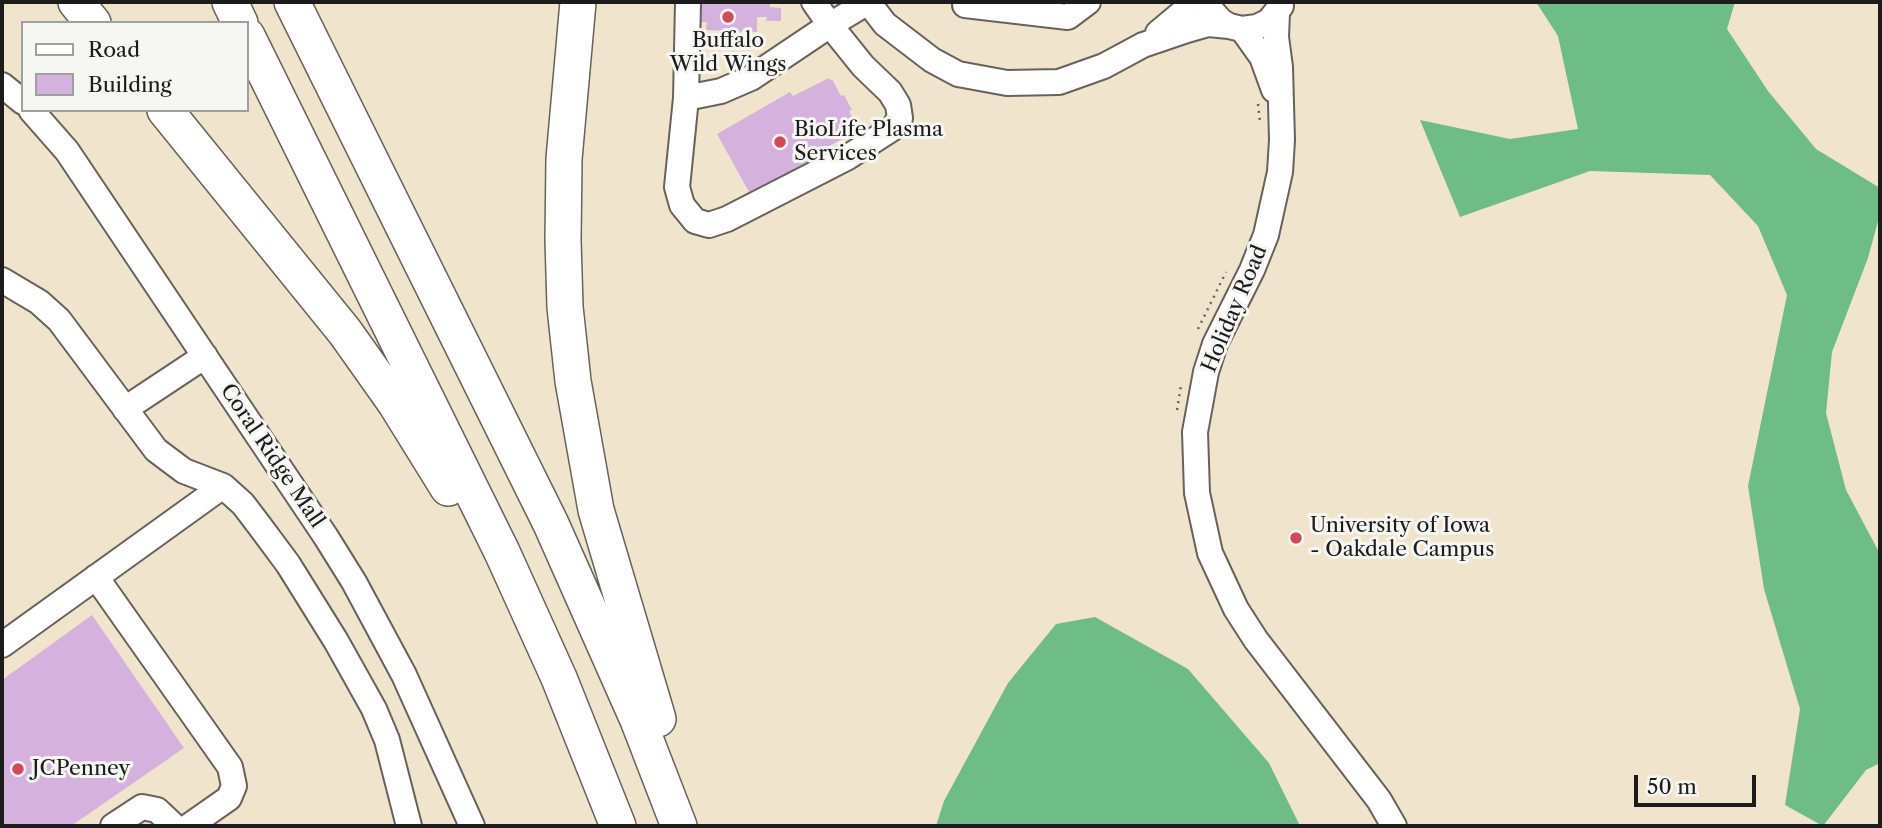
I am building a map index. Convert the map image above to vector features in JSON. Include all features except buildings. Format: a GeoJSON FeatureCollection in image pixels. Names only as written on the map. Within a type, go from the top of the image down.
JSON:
{"type":"FeatureCollection","features":[{"type":"Feature","properties":{"kind":"highway"},"geometry":{"type":"LineString","coordinates":[[76,2],[91,21]]}},
{"type":"Feature","properties":{"kind":"highway"},"geometry":{"type":"LineString","coordinates":[[230,2],[239,21]]}},
{"type":"Feature","properties":{"kind":"highway"},"geometry":{"type":"LineString","coordinates":[[292,2],[551,524],[638,720],[679,826]]}},
{"type":"Feature","properties":{"kind":"highway"},"geometry":{"type":"LineString","coordinates":[[578,2],[564,159],[563,226],[565,307],[573,381],[596,510],[619,594],[691,826]]}},
{"type":"Feature","properties":{"kind":"highway"},"geometry":{"type":"LineString","coordinates":[[248,38],[502,552],[559,678],[616,819]]}},
{"type":"Feature","properties":{"kind":"highway"},"geometry":{"type":"LineString","coordinates":[[167,112],[345,332],[436,466],[496,576],[616,819]]}},
{"type":"Feature","properties":{"kind":"street"},"geometry":{"type":"LineString","coordinates":[[688,2],[687,97],[677,187],[682,205],[688,213],[695,221],[709,225],[727,219],[848,157],[893,128],[900,118],[898,105],[890,92],[863,66],[814,2]]}},
{"type":"Feature","properties":{"kind":"street"},"geometry":{"type":"LineString","coordinates":[[687,97],[721,90],[751,78],[868,2],[885,24],[932,61],[958,74],[1007,83],[1059,82],[1104,66],[1143,45],[1208,24],[1235,28]]}},
{"type":"Feature","properties":{"kind":"street"},"geometry":{"type":"LineString","coordinates":[[965,2],[965,5],[1068,17],[1088,2]]}},
{"type":"Feature","properties":{"kind":"street"},"geometry":{"type":"LineString","coordinates":[[1143,45],[1195,2]]}},
{"type":"Feature","properties":{"kind":"street","name":"Holiday Road"},"geometry":{"type":"LineString","coordinates":[[1208,2],[1212,11],[1235,28],[1262,57],[1281,111]]}},
{"type":"Feature","properties":{"kind":"street","name":"Holiday Road"},"geometry":{"type":"LineString","coordinates":[[1235,28],[1257,27],[1269,21],[1280,7]]}},
{"type":"Feature","properties":{"kind":"street","name":"Holiday Road"},"geometry":{"type":"LineString","coordinates":[[1280,7],[1276,37],[1280,66],[1280,172],[1266,235],[1252,270],[1215,344],[1201,391],[1195,432],[1197,493],[1210,553],[1236,609],[1256,640],[1379,800],[1394,826]]}},
{"type":"Feature","properties":{"kind":"street"},"geometry":{"type":"LineString","coordinates":[[2,85],[21,100]]}},
{"type":"Feature","properties":{"kind":"street","name":"Coral Ridge Mall"},"geometry":{"type":"LineString","coordinates":[[34,112],[67,151],[298,493],[360,593],[410,687],[472,826]]}},
{"type":"Feature","properties":{"kind":"street"},"geometry":{"type":"LineString","coordinates":[[2,280],[39,302],[59,320],[156,450],[184,471],[223,485],[243,504],[288,564],[374,709],[387,740],[409,826]]}},
{"type":"Feature","properties":{"kind":"street"},"geometry":{"type":"LineString","coordinates":[[125,409],[205,356]]}},
{"type":"Feature","properties":{"kind":"street"},"geometry":{"type":"LineString","coordinates":[[2,645],[223,485]]}},
{"type":"Feature","properties":{"kind":"street"},"geometry":{"type":"LineString","coordinates":[[96,577],[230,767],[234,786],[229,798],[189,826]]}},
{"type":"Feature","properties":{"kind":"street"},"geometry":{"type":"LineString","coordinates":[[113,826],[142,807],[157,810],[174,826]]}},
{"type":"Feature","properties":{"kind":"path"},"geometry":{"type":"LineString","coordinates":[[1257,99],[1260,125]]}},
{"type":"Feature","properties":{"kind":"path"},"geometry":{"type":"LineString","coordinates":[[1195,336],[1229,266]]}},
{"type":"Feature","properties":{"kind":"path"},"geometry":{"type":"LineString","coordinates":[[1177,415],[1183,376]]}},
{"type":"Feature","properties":{"kind":"green space"},"geometry":{"type":"Polygon","coordinates":[[[1536,2],[1735,2],[1727,29],[1768,91],[1816,149],[1880,188],[1880,214],[1868,258],[1832,352],[1826,413],[1846,490],[1880,554],[1880,763],[1866,770],[1823,826],[1785,805],[1800,709],[1764,589],[1748,486],[1787,295],[1758,226],[1710,175],[1590,171],[1460,217],[1420,120],[1510,139],[1578,129],[1558,36],[1536,2]]]}},
{"type":"Feature","properties":{"kind":"green space"},"geometry":{"type":"Polygon","coordinates":[[[1095,617],[1188,669],[1269,763],[1300,826],[936,826],[944,801],[1008,683],[1056,624],[1095,617]]]}},
{"type":"Feature","properties":{"kind":"place","name":"Buffalo Wild Wings"},"geometry":{"type":"Point","coordinates":[728,17]}},
{"type":"Feature","properties":{"kind":"place","name":"BioLife Plasma Services"},"geometry":{"type":"Point","coordinates":[780,142]}},
{"type":"Feature","properties":{"kind":"place","name":"University of Iowa - Oakdale Campus"},"geometry":{"type":"Point","coordinates":[1296,538]}},
{"type":"Feature","properties":{"kind":"place","name":"JCPenney"},"geometry":{"type":"Point","coordinates":[18,769]}}]}
